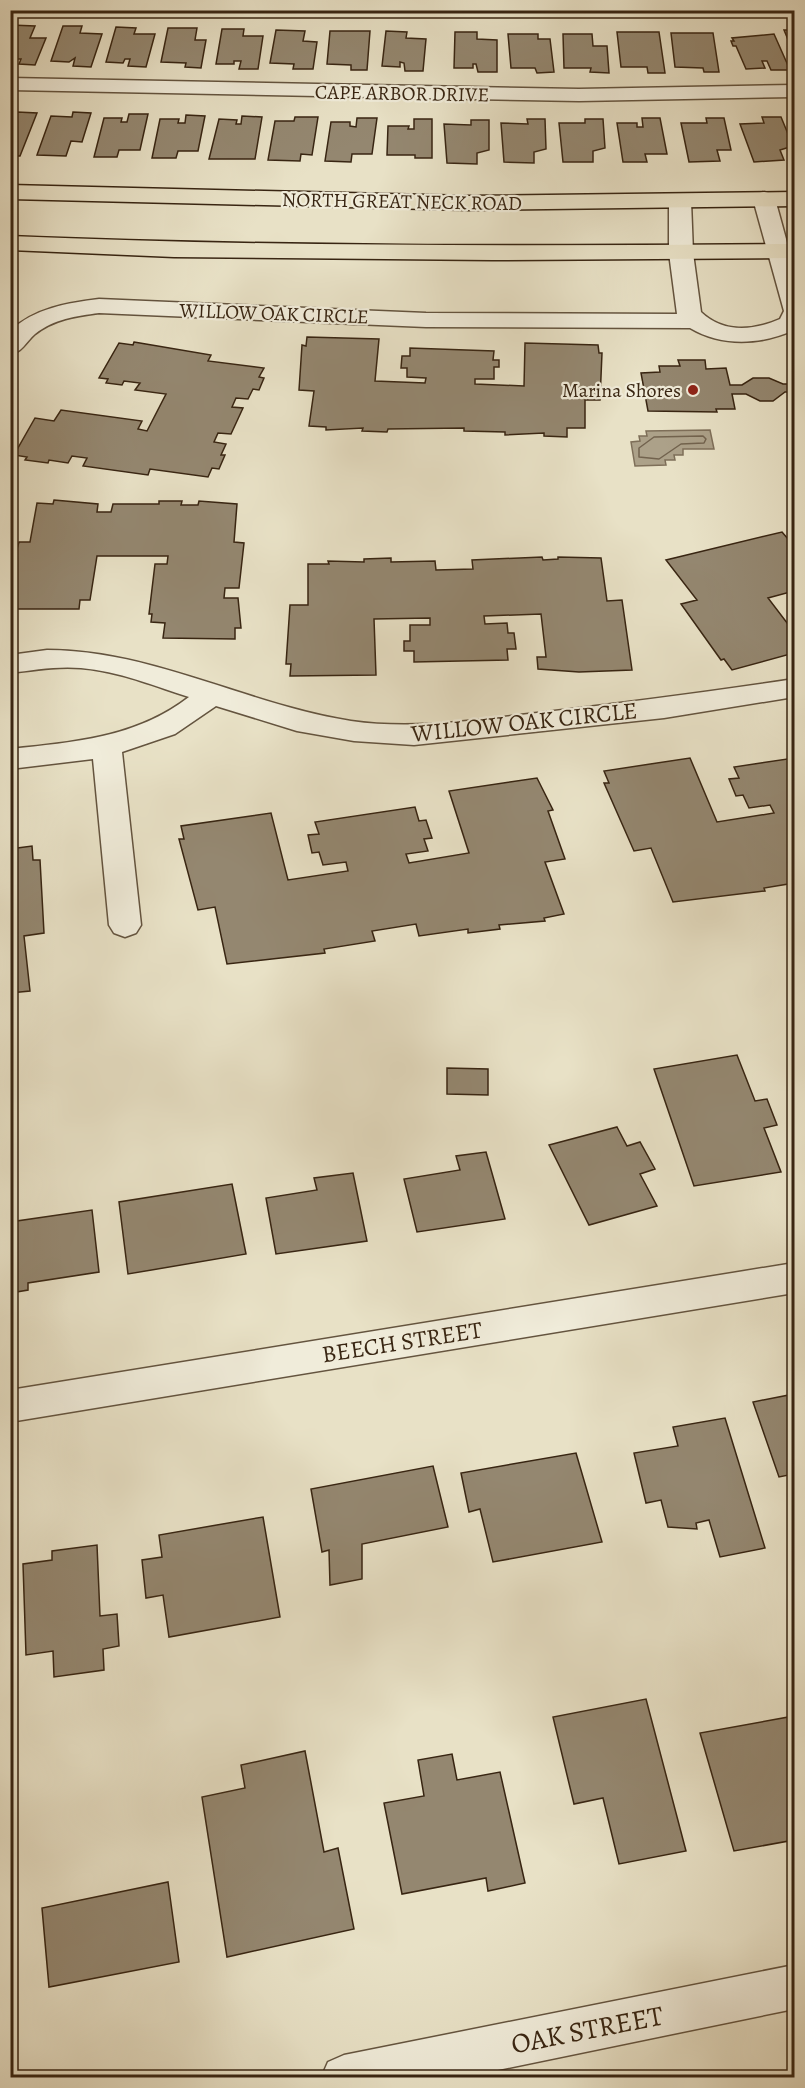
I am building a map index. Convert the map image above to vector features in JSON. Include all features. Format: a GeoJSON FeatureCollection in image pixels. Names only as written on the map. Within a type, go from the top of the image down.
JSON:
{"type":"FeatureCollection","features":[{"type":"Feature","properties":{"kind":"main road","name":"NORTH GREAT NECK ROAD"},"geometry":{"type":"LineString","coordinates":[[10,192],[470,203],[795,199]]}},
{"type":"Feature","properties":{"kind":"main road"},"geometry":{"type":"LineString","coordinates":[[10,243],[174,250],[681,253],[786,251]]}},
{"type":"Feature","properties":{"kind":"street","name":"CAPE ARBOR DRIVE"},"geometry":{"type":"LineString","coordinates":[[10,84],[579,95],[795,91]]}},
{"type":"Feature","properties":{"kind":"street"},"geometry":{"type":"LineString","coordinates":[[764,199],[786,251],[795,309]]}},
{"type":"Feature","properties":{"kind":"street"},"geometry":{"type":"LineString","coordinates":[[680,201],[681,253],[689,314],[695,321]]}},
{"type":"Feature","properties":{"kind":"street","name":"WILLOW OAK CIRCLE"},"geometry":{"type":"LineString","coordinates":[[10,348],[30,326],[50,315],[99,306],[426,320],[695,321],[716,332],[762,334],[790,322],[795,314]]}},
{"type":"Feature","properties":{"kind":"street","name":"WILLOW OAK CIRCLE"},"geometry":{"type":"LineString","coordinates":[[10,664],[47,659],[81,659],[120,666],[297,721],[354,731],[414,735],[450,733],[652,709],[795,688]]}},
{"type":"Feature","properties":{"kind":"street"},"geometry":{"type":"LineString","coordinates":[[10,759],[107,747],[155,733],[188,715],[211,695]]}},
{"type":"Feature","properties":{"kind":"street"},"geometry":{"type":"LineString","coordinates":[[107,747],[125,925]]}},
{"type":"Feature","properties":{"kind":"street","name":"BEECH STREET"},"geometry":{"type":"LineString","coordinates":[[10,1406],[795,1278]]}},
{"type":"Feature","properties":{"kind":"street","name":"OAK STREET"},"geometry":{"type":"LineString","coordinates":[[344,2078],[795,1987]]}},
{"type":"Feature","properties":{"kind":"water"},"geometry":{"type":"Polygon","coordinates":[[[710,430],[714,449],[683,449],[683,455],[674,455],[675,460],[665,460],[666,465],[635,466],[631,442],[640,441],[639,436],[647,436],[646,431],[710,430]]]}},
{"type":"Feature","properties":{"kind":"building"},"geometry":{"type":"Polygon","coordinates":[[[10,25],[35,26],[30,38],[46,38],[35,65],[19,64],[21,59],[10,59],[10,25]]]}},
{"type":"Feature","properties":{"kind":"building"},"geometry":{"type":"Polygon","coordinates":[[[63,26],[82,26],[80,33],[102,34],[91,67],[73,66],[75,58],[69,62],[51,61],[63,26]]]}},
{"type":"Feature","properties":{"kind":"building"},"geometry":{"type":"Polygon","coordinates":[[[116,27],[136,28],[134,34],[155,34],[146,67],[128,66],[130,59],[125,59],[123,63],[106,62],[116,27]]]}},
{"type":"Feature","properties":{"kind":"building"},"geometry":{"type":"Polygon","coordinates":[[[168,28],[197,28],[195,40],[206,40],[201,68],[185,67],[186,63],[161,62],[168,28]]]}},
{"type":"Feature","properties":{"kind":"building"},"geometry":{"type":"Polygon","coordinates":[[[222,29],[244,29],[243,36],[263,36],[258,69],[239,69],[241,61],[234,61],[234,64],[216,64],[222,29]]]}},
{"type":"Feature","properties":{"kind":"building"},"geometry":{"type":"Polygon","coordinates":[[[276,30],[305,31],[303,41],[317,42],[313,69],[293,69],[294,64],[270,63],[276,30]]]}},
{"type":"Feature","properties":{"kind":"building"},"geometry":{"type":"Polygon","coordinates":[[[784,30],[794,30],[794,54],[784,30]]]}},
{"type":"Feature","properties":{"kind":"building"},"geometry":{"type":"Polygon","coordinates":[[[330,31],[370,31],[367,70],[351,70],[351,65],[327,64],[330,31]]]}},
{"type":"Feature","properties":{"kind":"building"},"geometry":{"type":"Polygon","coordinates":[[[386,31],[407,32],[406,38],[426,39],[423,71],[405,71],[404,63],[400,62],[400,67],[382,66],[386,31]]]}},
{"type":"Feature","properties":{"kind":"building"},"geometry":{"type":"Polygon","coordinates":[[[455,32],[477,32],[477,39],[497,40],[497,72],[478,72],[476,64],[473,64],[473,68],[454,68],[455,32]]]}},
{"type":"Feature","properties":{"kind":"building"},"geometry":{"type":"Polygon","coordinates":[[[617,32],[659,32],[665,73],[648,73],[647,67],[621,67],[617,32]]]}},
{"type":"Feature","properties":{"kind":"building"},"geometry":{"type":"Polygon","coordinates":[[[671,33],[713,33],[719,72],[704,72],[703,68],[675,67],[671,33]]]}},
{"type":"Feature","properties":{"kind":"building"},"geometry":{"type":"Polygon","coordinates":[[[508,34],[538,34],[538,39],[550,39],[554,72],[537,73],[535,68],[511,68],[508,34]]]}},
{"type":"Feature","properties":{"kind":"building"},"geometry":{"type":"Polygon","coordinates":[[[563,34],[592,34],[593,46],[607,46],[609,73],[590,72],[591,68],[564,68],[563,34]]]}},
{"type":"Feature","properties":{"kind":"building"},"geometry":{"type":"Polygon","coordinates":[[[774,34],[790,70],[771,70],[767,61],[762,61],[765,68],[746,69],[736,46],[733,46],[732,38],[774,34]]]}},
{"type":"Feature","properties":{"kind":"building"},"geometry":{"type":"Polygon","coordinates":[[[17,112],[37,113],[20,156],[10,156],[10,120],[17,112]]]}},
{"type":"Feature","properties":{"kind":"building"},"geometry":{"type":"Polygon","coordinates":[[[73,112],[91,113],[82,142],[71,141],[66,156],[37,155],[51,116],[72,117],[73,112]]]}},
{"type":"Feature","properties":{"kind":"building"},"geometry":{"type":"Polygon","coordinates":[[[129,114],[148,114],[140,150],[119,150],[117,157],[94,157],[104,118],[122,118],[121,122],[127,122],[129,114]]]}},
{"type":"Feature","properties":{"kind":"building"},"geometry":{"type":"Polygon","coordinates":[[[186,115],[205,116],[198,151],[178,151],[176,158],[152,158],[160,119],[179,119],[178,123],[185,123],[186,115]]]}},
{"type":"Feature","properties":{"kind":"building"},"geometry":{"type":"Polygon","coordinates":[[[242,116],[262,117],[255,159],[209,159],[219,119],[237,120],[236,124],[241,124],[242,116]]]}},
{"type":"Feature","properties":{"kind":"building"},"geometry":{"type":"Polygon","coordinates":[[[295,117],[318,117],[312,155],[301,154],[300,161],[268,160],[275,121],[294,121],[295,117]]]}},
{"type":"Feature","properties":{"kind":"building"},"geometry":{"type":"Polygon","coordinates":[[[762,117],[781,117],[793,146],[780,150],[784,160],[754,162],[740,124],[764,123],[762,117]]]}},
{"type":"Feature","properties":{"kind":"building"},"geometry":{"type":"Polygon","coordinates":[[[357,118],[377,118],[372,154],[352,154],[351,162],[325,161],[331,122],[350,122],[350,126],[356,127],[357,118]]]}},
{"type":"Feature","properties":{"kind":"building"},"geometry":{"type":"Polygon","coordinates":[[[642,118],[660,118],[667,154],[645,154],[647,162],[623,162],[617,123],[637,123],[637,127],[643,127],[642,118]]]}},
{"type":"Feature","properties":{"kind":"building"},"geometry":{"type":"Polygon","coordinates":[[[706,118],[724,118],[731,150],[717,150],[720,161],[689,162],[681,123],[707,123],[706,118]]]}},
{"type":"Feature","properties":{"kind":"building"},"geometry":{"type":"Polygon","coordinates":[[[414,119],[432,119],[432,158],[415,158],[415,155],[387,155],[388,126],[409,126],[408,129],[414,129],[414,119]]]}},
{"type":"Feature","properties":{"kind":"building"},"geometry":{"type":"Polygon","coordinates":[[[527,119],[545,119],[546,149],[534,152],[534,163],[504,162],[501,123],[528,124],[527,119]]]}},
{"type":"Feature","properties":{"kind":"building"},"geometry":{"type":"Polygon","coordinates":[[[585,119],[603,119],[605,148],[593,151],[593,162],[563,162],[559,123],[585,123],[585,119]]]}},
{"type":"Feature","properties":{"kind":"building"},"geometry":{"type":"Polygon","coordinates":[[[471,120],[489,120],[489,150],[477,153],[477,164],[447,163],[444,124],[471,125],[471,120]]]}},
{"type":"Feature","properties":{"kind":"building"},"geometry":{"type":"Polygon","coordinates":[[[307,337],[379,339],[375,381],[425,383],[426,378],[407,377],[407,368],[401,368],[402,356],[410,356],[410,348],[494,351],[493,360],[499,360],[499,367],[494,367],[494,379],[475,379],[475,384],[524,386],[525,343],[598,345],[599,353],[602,353],[600,400],[585,400],[585,428],[567,428],[567,437],[544,436],[544,433],[505,435],[505,432],[464,431],[464,428],[388,429],[387,432],[362,431],[363,428],[326,430],[326,427],[309,426],[314,391],[299,390],[302,345],[306,346],[307,337]]]}},
{"type":"Feature","properties":{"kind":"building"},"geometry":{"type":"Polygon","coordinates":[[[134,342],[211,355],[208,361],[264,368],[259,377],[264,378],[259,390],[253,389],[248,399],[236,398],[232,407],[243,408],[231,434],[218,433],[214,442],[226,444],[221,455],[225,455],[219,469],[212,468],[208,477],[150,469],[148,475],[83,466],[87,458],[72,456],[68,463],[49,460],[48,463],[25,460],[27,457],[14,455],[35,418],[54,421],[61,410],[142,421],[138,429],[147,431],[166,394],[135,390],[140,383],[124,381],[122,385],[106,383],[108,379],[99,378],[119,343],[133,345],[134,342]]]}},
{"type":"Feature","properties":{"kind":"building"},"geometry":{"type":"Polygon","coordinates":[[[678,360],[705,360],[706,369],[726,368],[730,385],[742,385],[753,378],[769,378],[783,384],[794,384],[794,392],[785,392],[773,401],[760,401],[746,394],[732,394],[735,409],[716,409],[717,412],[648,411],[641,373],[660,372],[659,366],[680,366],[678,360]]]}},
{"type":"Feature","properties":{"kind":"building"},"geometry":{"type":"Polygon","coordinates":[[[789,360],[794,360],[794,382],[788,369],[792,369],[789,360]]]}},
{"type":"Feature","properties":{"kind":"building"},"geometry":{"type":"Polygon","coordinates":[[[54,500],[98,504],[97,512],[111,512],[113,504],[159,504],[159,501],[182,501],[181,505],[198,505],[199,501],[237,504],[234,542],[244,543],[239,588],[225,588],[224,598],[238,598],[241,628],[235,628],[235,639],[163,638],[165,623],[151,622],[152,614],[149,614],[155,564],[167,564],[168,556],[97,556],[90,600],[80,600],[79,609],[10,609],[10,573],[19,542],[30,542],[37,503],[53,504],[54,500]]]}},
{"type":"Feature","properties":{"kind":"building"},"geometry":{"type":"Polygon","coordinates":[[[782,532],[788,539],[794,538],[794,591],[768,598],[794,632],[794,653],[732,670],[724,659],[721,660],[681,604],[697,600],[666,560],[782,532]]]}},
{"type":"Feature","properties":{"kind":"building"},"geometry":{"type":"Polygon","coordinates":[[[542,557],[543,560],[558,559],[558,557],[601,558],[607,601],[622,600],[632,670],[579,672],[538,669],[537,657],[546,657],[541,614],[484,616],[485,624],[507,623],[508,633],[514,633],[516,649],[507,649],[508,660],[414,662],[414,651],[404,651],[404,641],[410,641],[410,625],[430,625],[430,618],[374,619],[376,675],[290,676],[291,664],[286,664],[290,605],[308,605],[308,564],[329,564],[328,561],[364,562],[364,559],[391,558],[391,562],[435,561],[436,570],[473,569],[472,560],[542,557]]]}},
{"type":"Feature","properties":{"kind":"building"},"geometry":{"type":"Polygon","coordinates":[[[690,758],[717,822],[774,813],[770,805],[749,808],[743,795],[736,796],[729,779],[739,778],[734,767],[794,758],[794,883],[764,888],[765,891],[673,902],[651,848],[634,851],[604,783],[609,783],[604,771],[690,758]]]}},
{"type":"Feature","properties":{"kind":"building"},"geometry":{"type":"Polygon","coordinates":[[[537,778],[553,810],[548,811],[565,859],[545,862],[564,914],[544,918],[545,921],[499,925],[500,929],[468,933],[468,929],[419,936],[416,924],[372,931],[375,941],[324,949],[325,953],[227,964],[215,907],[198,910],[179,839],[184,839],[181,826],[271,813],[288,880],[348,871],[346,862],[323,865],[319,852],[312,853],[308,835],[319,834],[315,822],[415,807],[419,821],[426,820],[432,838],[424,839],[428,851],[406,854],[409,863],[469,853],[449,791],[537,778]]]}},
{"type":"Feature","properties":{"kind":"building"},"geometry":{"type":"Polygon","coordinates":[[[32,846],[33,860],[40,860],[44,933],[24,936],[30,991],[10,993],[10,849],[32,846]]]}},
{"type":"Feature","properties":{"kind":"building"},"geometry":{"type":"Polygon","coordinates":[[[737,1055],[755,1101],[767,1099],[777,1125],[764,1128],[781,1172],[694,1186],[654,1069],[737,1055]]]}},
{"type":"Feature","properties":{"kind":"building"},"geometry":{"type":"Polygon","coordinates":[[[447,1068],[488,1069],[488,1095],[447,1094],[447,1068]]]}},
{"type":"Feature","properties":{"kind":"building"},"geometry":{"type":"Polygon","coordinates":[[[617,1127],[627,1146],[640,1142],[655,1169],[640,1174],[657,1206],[589,1225],[549,1145],[617,1127]]]}},
{"type":"Feature","properties":{"kind":"building"},"geometry":{"type":"Polygon","coordinates":[[[486,1152],[505,1219],[417,1232],[404,1179],[460,1170],[456,1156],[486,1152]]]}},
{"type":"Feature","properties":{"kind":"building"},"geometry":{"type":"Polygon","coordinates":[[[353,1173],[367,1241],[276,1254],[266,1198],[317,1190],[314,1178],[353,1173]]]}},
{"type":"Feature","properties":{"kind":"building"},"geometry":{"type":"Polygon","coordinates":[[[232,1184],[246,1254],[128,1274],[119,1202],[232,1184]]]}},
{"type":"Feature","properties":{"kind":"building"},"geometry":{"type":"Polygon","coordinates":[[[92,1210],[99,1272],[28,1283],[28,1290],[10,1293],[10,1222],[92,1210]]]}},
{"type":"Feature","properties":{"kind":"building"},"geometry":{"type":"Polygon","coordinates":[[[794,1394],[794,1474],[779,1477],[753,1402],[794,1394]]]}},
{"type":"Feature","properties":{"kind":"building"},"geometry":{"type":"Polygon","coordinates":[[[725,1418],[765,1548],[720,1557],[709,1520],[696,1523],[697,1529],[668,1527],[661,1500],[646,1503],[634,1453],[678,1446],[673,1427],[725,1418]]]}},
{"type":"Feature","properties":{"kind":"building"},"geometry":{"type":"Polygon","coordinates":[[[576,1453],[602,1542],[493,1562],[480,1509],[469,1512],[461,1473],[576,1453]]]}},
{"type":"Feature","properties":{"kind":"building"},"geometry":{"type":"Polygon","coordinates":[[[433,1466],[448,1527],[362,1544],[362,1579],[330,1585],[329,1550],[322,1552],[311,1489],[433,1466]]]}},
{"type":"Feature","properties":{"kind":"building"},"geometry":{"type":"Polygon","coordinates":[[[263,1517],[280,1617],[169,1637],[163,1595],[146,1598],[142,1560],[162,1557],[159,1535],[263,1517]]]}},
{"type":"Feature","properties":{"kind":"building"},"geometry":{"type":"Polygon","coordinates":[[[97,1545],[100,1616],[117,1614],[119,1646],[103,1649],[104,1670],[54,1677],[53,1651],[26,1655],[23,1564],[52,1560],[52,1551],[97,1545]]]}},
{"type":"Feature","properties":{"kind":"building"},"geometry":{"type":"Polygon","coordinates":[[[646,1699],[686,1851],[619,1864],[603,1798],[574,1804],[553,1717],[646,1699]]]}},
{"type":"Feature","properties":{"kind":"building"},"geometry":{"type":"Polygon","coordinates":[[[794,1716],[794,1840],[734,1851],[700,1733],[794,1716]]]}},
{"type":"Feature","properties":{"kind":"building"},"geometry":{"type":"Polygon","coordinates":[[[305,1751],[324,1852],[338,1848],[354,1929],[227,1957],[202,1797],[245,1788],[241,1765],[305,1751]]]}},
{"type":"Feature","properties":{"kind":"building"},"geometry":{"type":"Polygon","coordinates":[[[452,1754],[457,1780],[500,1772],[525,1883],[488,1891],[486,1878],[402,1894],[384,1803],[424,1796],[418,1760],[452,1754]]]}},
{"type":"Feature","properties":{"kind":"building"},"geometry":{"type":"Polygon","coordinates":[[[168,1882],[179,1962],[49,1987],[42,1908],[168,1882]]]}},
{"type":"Feature","properties":{"kind":"place","name":"Marina Shores"},"geometry":{"type":"Point","coordinates":[693,390]}}]}
